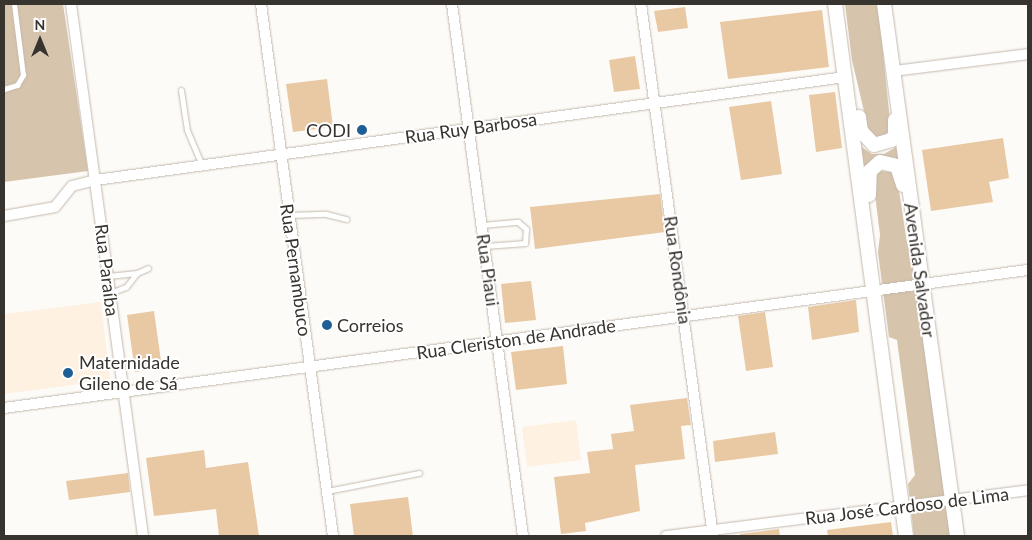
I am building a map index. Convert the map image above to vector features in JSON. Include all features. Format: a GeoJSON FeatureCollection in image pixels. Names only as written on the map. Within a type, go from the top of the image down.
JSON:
{"type":"FeatureCollection","features":[{"type":"Feature","properties":{"kind":"main road"},"geometry":{"type":"LineString","coordinates":[[836,4],[906,536]]}},
{"type":"Feature","properties":{"kind":"main road","name":"Avenida Salvador"},"geometry":{"type":"LineString","coordinates":[[884,4],[957,536]]}},
{"type":"Feature","properties":{"kind":"main road"},"geometry":{"type":"LineString","coordinates":[[848,100],[858,112],[866,140],[884,144],[895,135],[898,97]]}},
{"type":"Feature","properties":{"kind":"main road"},"geometry":{"type":"LineString","coordinates":[[863,211],[868,198],[870,172],[880,162],[897,166],[911,198]]}},
{"type":"Feature","properties":{"kind":"street","name":"Rua Paraíba"},"geometry":{"type":"LineString","coordinates":[[71,4],[143,536]]}},
{"type":"Feature","properties":{"kind":"street","name":"Rua Pernambuco"},"geometry":{"type":"LineString","coordinates":[[261,4],[288,215],[333,536]]}},
{"type":"Feature","properties":{"kind":"street","name":"Rua Piaui"},"geometry":{"type":"LineString","coordinates":[[452,4],[523,536]]}},
{"type":"Feature","properties":{"kind":"street","name":"Rua Rondônia"},"geometry":{"type":"LineString","coordinates":[[641,4],[685,316],[713,533]]}},
{"type":"Feature","properties":{"kind":"street"},"geometry":{"type":"LineString","coordinates":[[894,71],[1028,54]]}},
{"type":"Feature","properties":{"kind":"street","name":"Rua Ruy Barbosa"},"geometry":{"type":"LineString","coordinates":[[4,216],[55,207],[72,186],[96,180],[845,78]]}},
{"type":"Feature","properties":{"kind":"street","name":"Rua Cleriston de Andrade"},"geometry":{"type":"LineString","coordinates":[[4,408],[1028,270]]}},
{"type":"Feature","properties":{"kind":"street","name":"Rua José Cardoso de Lima"},"geometry":{"type":"LineString","coordinates":[[666,536],[713,533],[1028,490]]}},
{"type":"Feature","properties":{"kind":"lane"},"geometry":{"type":"LineString","coordinates":[[4,89],[17,85],[23,75],[14,4]]}},
{"type":"Feature","properties":{"kind":"lane"},"geometry":{"type":"LineString","coordinates":[[181,90],[187,130],[202,165]]}},
{"type":"Feature","properties":{"kind":"lane"},"geometry":{"type":"LineString","coordinates":[[288,215],[326,214],[346,219]]}},
{"type":"Feature","properties":{"kind":"lane"},"geometry":{"type":"LineString","coordinates":[[482,225],[518,222],[526,229],[525,243],[485,246]]}},
{"type":"Feature","properties":{"kind":"lane"},"geometry":{"type":"LineString","coordinates":[[108,276],[137,273],[148,268]]}},
{"type":"Feature","properties":{"kind":"lane"},"geometry":{"type":"LineString","coordinates":[[110,293],[126,287],[137,273]]}},
{"type":"Feature","properties":{"kind":"lane"},"geometry":{"type":"LineString","coordinates":[[327,492],[419,473]]}},
{"type":"Feature","properties":{"kind":"shaded area"},"geometry":{"type":"Polygon","coordinates":[[[4,4],[63,4],[88,171],[4,182],[4,4]]]}},
{"type":"Feature","properties":{"kind":"shaded area"},"geometry":{"type":"Polygon","coordinates":[[[845,4],[878,4],[891,131],[884,140],[870,137],[852,60],[845,4]]]}},
{"type":"Feature","properties":{"kind":"shaded area"},"geometry":{"type":"Polygon","coordinates":[[[859,145],[872,154],[884,154],[898,146],[900,161],[863,172],[859,145]]]}},
{"type":"Feature","properties":{"kind":"shaded area"},"geometry":{"type":"Polygon","coordinates":[[[880,171],[893,172],[898,184],[907,243],[912,248],[950,536],[914,536],[908,484],[915,475],[897,340],[889,337],[878,252],[880,235],[873,178],[880,171]]]}},
{"type":"Feature","properties":{"kind":"shaded area"},"geometry":{"type":"Polygon","coordinates":[[[101,302],[110,380],[4,394],[4,314],[101,302]]]}},
{"type":"Feature","properties":{"kind":"shaded area"},"geometry":{"type":"Polygon","coordinates":[[[576,420],[581,460],[527,467],[522,427],[576,420]]]}},
{"type":"Feature","properties":{"kind":"building"},"geometry":{"type":"Polygon","coordinates":[[[685,7],[688,28],[658,32],[654,11],[685,7]]]}},
{"type":"Feature","properties":{"kind":"building"},"geometry":{"type":"Polygon","coordinates":[[[822,10],[829,67],[728,79],[720,22],[822,10]]]}},
{"type":"Feature","properties":{"kind":"building"},"geometry":{"type":"Polygon","coordinates":[[[635,56],[640,89],[614,92],[609,60],[635,56]]]}},
{"type":"Feature","properties":{"kind":"building"},"geometry":{"type":"Polygon","coordinates":[[[327,79],[333,127],[293,132],[286,84],[327,79]]]}},
{"type":"Feature","properties":{"kind":"building"},"geometry":{"type":"Polygon","coordinates":[[[835,92],[842,148],[816,152],[809,95],[835,92]]]}},
{"type":"Feature","properties":{"kind":"building"},"geometry":{"type":"Polygon","coordinates":[[[771,101],[782,174],[741,180],[729,107],[771,101]]]}},
{"type":"Feature","properties":{"kind":"building"},"geometry":{"type":"Polygon","coordinates":[[[1003,138],[1009,178],[989,182],[993,202],[931,211],[922,150],[1003,138]]]}},
{"type":"Feature","properties":{"kind":"building"},"geometry":{"type":"Polygon","coordinates":[[[660,194],[665,232],[535,249],[530,207],[660,194]]]}},
{"type":"Feature","properties":{"kind":"building"},"geometry":{"type":"Polygon","coordinates":[[[531,281],[536,320],[505,323],[501,284],[531,281]]]}},
{"type":"Feature","properties":{"kind":"building"},"geometry":{"type":"Polygon","coordinates":[[[856,300],[859,332],[812,340],[808,307],[856,300]]]}},
{"type":"Feature","properties":{"kind":"building"},"geometry":{"type":"Polygon","coordinates":[[[154,311],[162,368],[135,372],[127,315],[154,311]]]}},
{"type":"Feature","properties":{"kind":"building"},"geometry":{"type":"Polygon","coordinates":[[[765,312],[773,367],[746,371],[738,316],[765,312]]]}},
{"type":"Feature","properties":{"kind":"building"},"geometry":{"type":"Polygon","coordinates":[[[563,346],[567,384],[516,390],[511,352],[563,346]]]}},
{"type":"Feature","properties":{"kind":"building"},"geometry":{"type":"Polygon","coordinates":[[[687,398],[691,425],[681,426],[685,459],[635,465],[640,511],[585,523],[586,531],[561,534],[554,477],[590,473],[587,452],[613,449],[611,434],[634,431],[630,405],[687,398]]]}},
{"type":"Feature","properties":{"kind":"building"},"geometry":{"type":"Polygon","coordinates":[[[775,432],[778,454],[715,462],[713,441],[775,432]]]}},
{"type":"Feature","properties":{"kind":"building"},"geometry":{"type":"Polygon","coordinates":[[[204,450],[206,468],[248,462],[259,536],[219,536],[216,509],[154,516],[146,458],[204,450]]]}},
{"type":"Feature","properties":{"kind":"building"},"geometry":{"type":"Polygon","coordinates":[[[128,473],[130,492],[69,500],[66,481],[128,473]]]}},
{"type":"Feature","properties":{"kind":"building"},"geometry":{"type":"Polygon","coordinates":[[[408,497],[413,536],[354,536],[350,504],[408,497]]]}},
{"type":"Feature","properties":{"kind":"building"},"geometry":{"type":"Polygon","coordinates":[[[891,522],[893,536],[828,536],[827,530],[891,522]]]}},
{"type":"Feature","properties":{"kind":"building"},"geometry":{"type":"Polygon","coordinates":[[[779,529],[780,536],[740,536],[740,534],[779,529]]]}},
{"type":"Feature","properties":{"kind":"place","name":"CODI"},"geometry":{"type":"Point","coordinates":[362,130]}},
{"type":"Feature","properties":{"kind":"place","name":"Correios"},"geometry":{"type":"Point","coordinates":[327,325]}},
{"type":"Feature","properties":{"kind":"place","name":"Maternidade Gileno de Sá"},"geometry":{"type":"Point","coordinates":[68,373]}}]}
